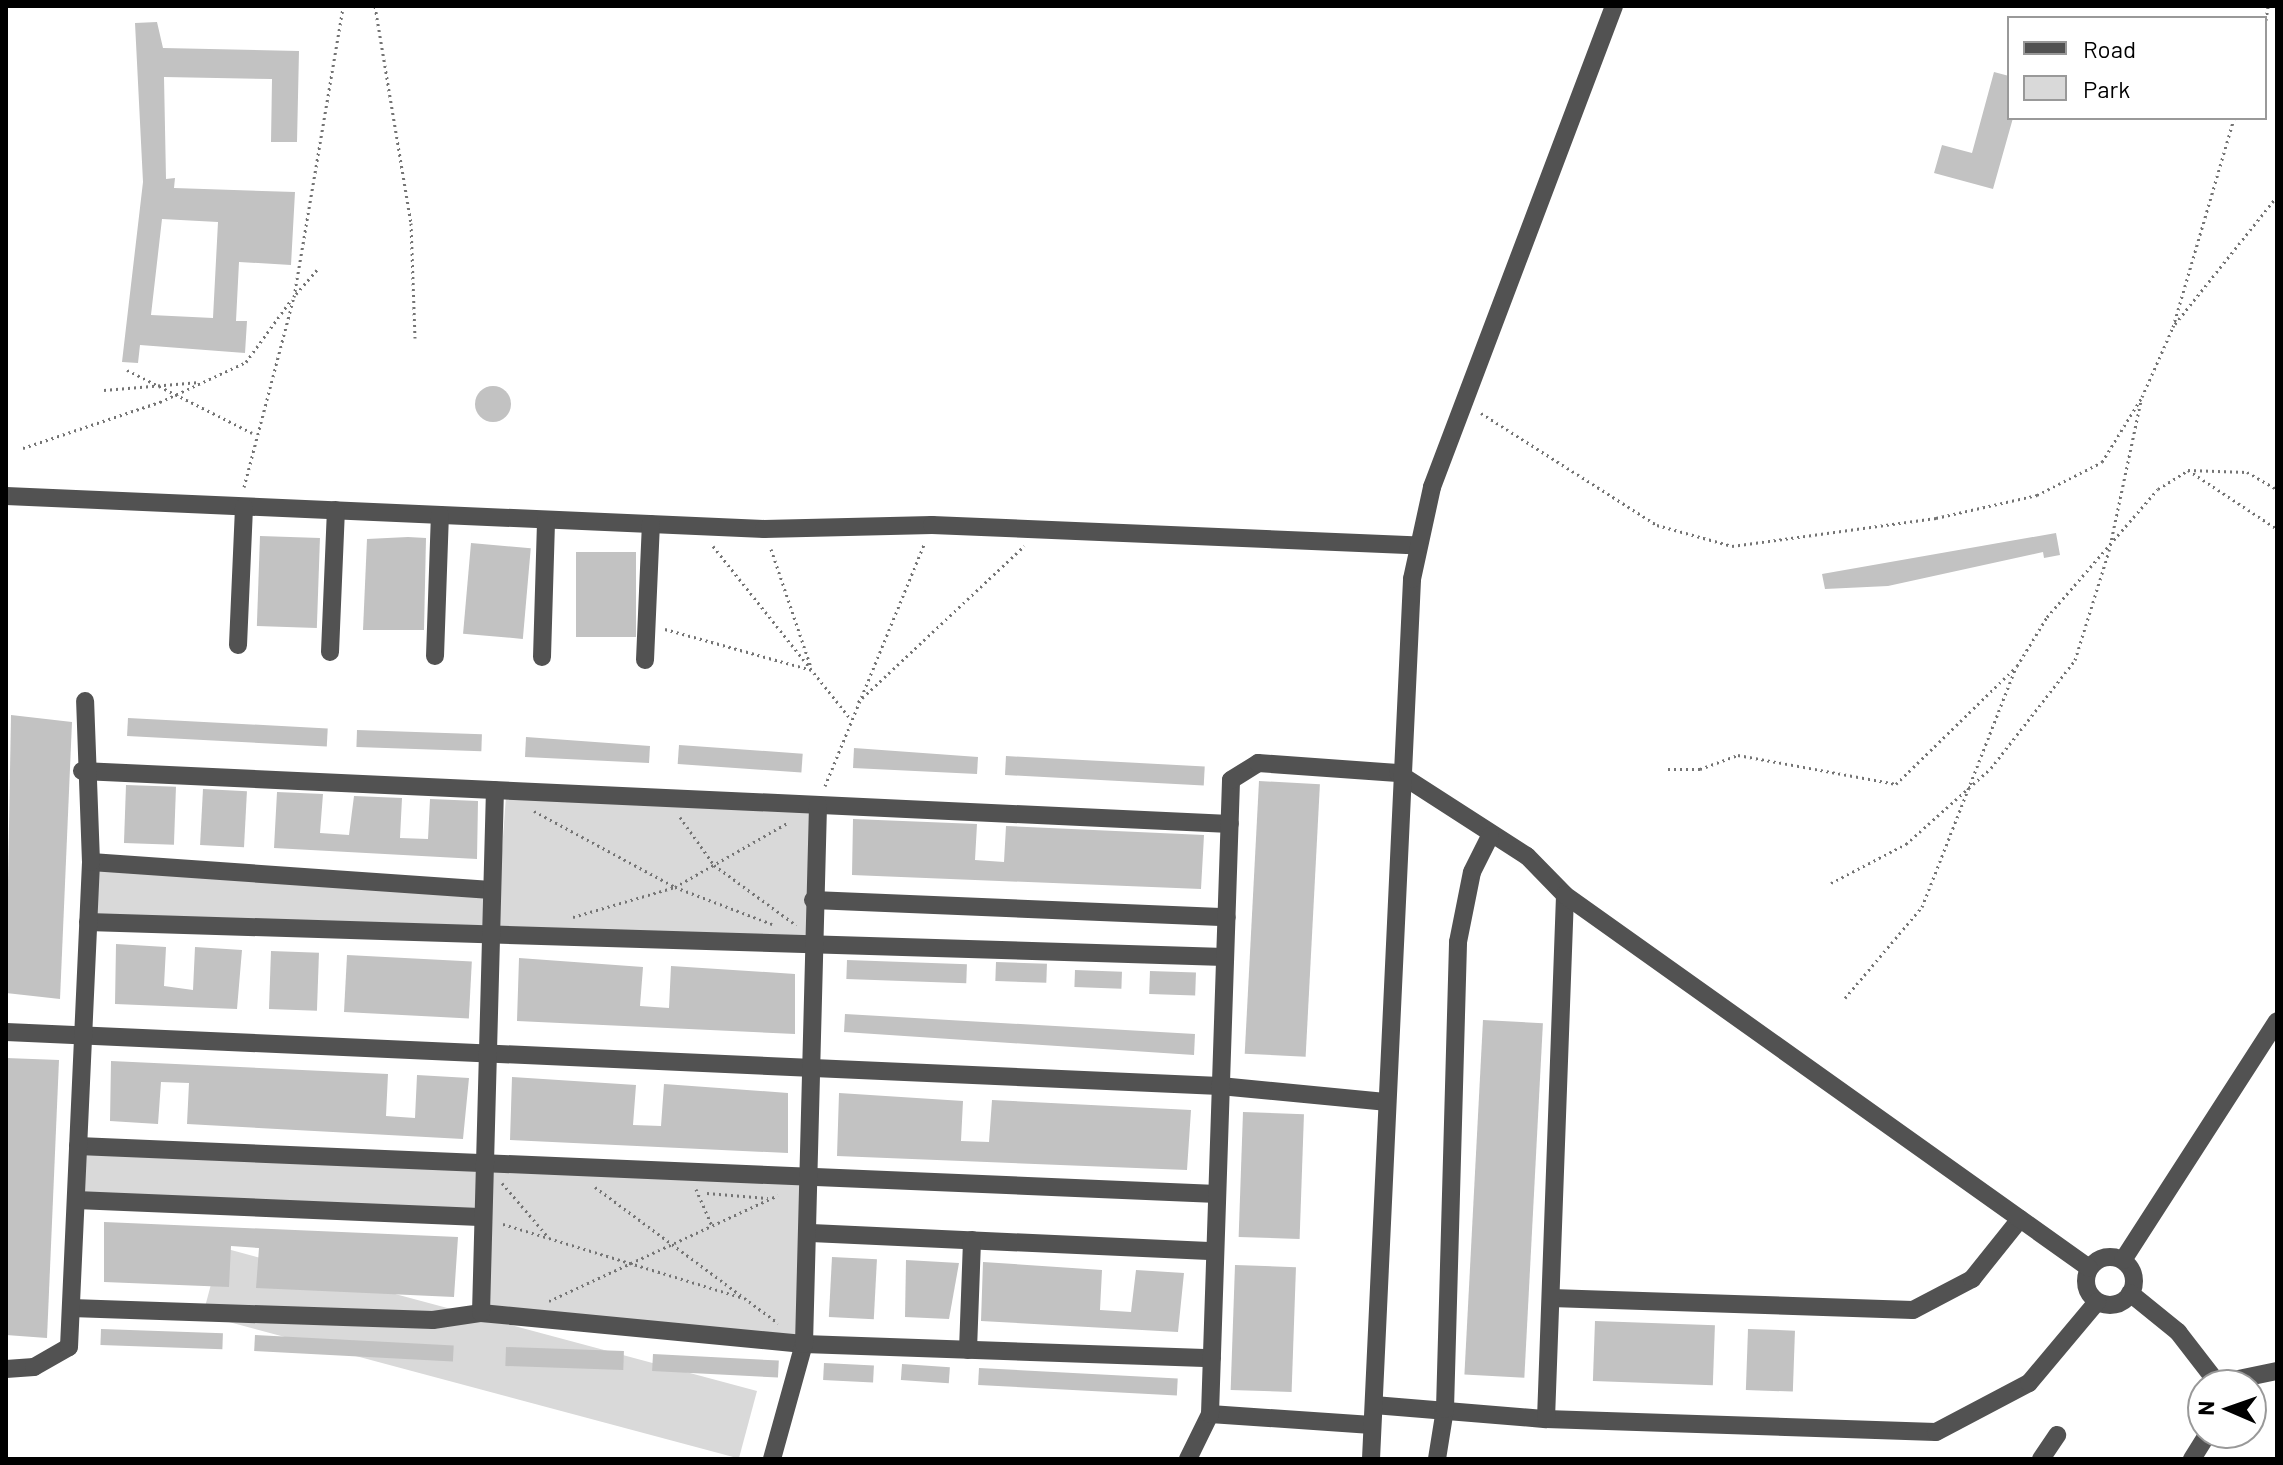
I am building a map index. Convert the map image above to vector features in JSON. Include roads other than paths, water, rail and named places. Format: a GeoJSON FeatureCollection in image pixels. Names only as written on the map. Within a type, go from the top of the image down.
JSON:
{"type":"FeatureCollection","features":[{"type":"Feature","properties":{"kind":"street"},"geometry":{"type":"LineString","coordinates":[[1371,1459],[1398,773],[1419,545],[1464,402],[1614,6]]}},
{"type":"Feature","properties":{"kind":"street"},"geometry":{"type":"LineString","coordinates":[[6,496],[764,529],[932,525],[1419,545]]}},
{"type":"Feature","properties":{"kind":"street"},"geometry":{"type":"LineString","coordinates":[[238,645],[244,507]]}},
{"type":"Feature","properties":{"kind":"street"},"geometry":{"type":"LineString","coordinates":[[330,652],[336,510]]}},
{"type":"Feature","properties":{"kind":"street"},"geometry":{"type":"LineString","coordinates":[[435,656],[440,515]]}},
{"type":"Feature","properties":{"kind":"street"},"geometry":{"type":"LineString","coordinates":[[542,657],[546,520]]}},
{"type":"Feature","properties":{"kind":"street"},"geometry":{"type":"LineString","coordinates":[[645,660],[651,524]]}},
{"type":"Feature","properties":{"kind":"street"},"geometry":{"type":"LineString","coordinates":[[6,1369],[34,1367],[69,1347],[91,862],[82,771],[85,701]]}},
{"type":"Feature","properties":{"kind":"street"},"geometry":{"type":"LineString","coordinates":[[1188,1459],[1210,1414],[1231,780],[1258,763],[1398,773],[1490,836],[1527,856],[1565,895],[2089,1268]]}},
{"type":"Feature","properties":{"kind":"street"},"geometry":{"type":"LineString","coordinates":[[82,771],[1230,824]]}},
{"type":"Feature","properties":{"kind":"street"},"geometry":{"type":"LineString","coordinates":[[481,1313],[480,1217],[492,1054],[496,940],[491,890],[495,790]]}},
{"type":"Feature","properties":{"kind":"street"},"geometry":{"type":"LineString","coordinates":[[772,1459],[804,1344],[816,1068],[819,941],[813,900],[818,805]]}},
{"type":"Feature","properties":{"kind":"street"},"geometry":{"type":"LineString","coordinates":[[1437,1459],[1445,1409],[1458,942],[1472,872],[1490,836]]}},
{"type":"Feature","properties":{"kind":"street"},"geometry":{"type":"LineString","coordinates":[[91,862],[491,890]]}},
{"type":"Feature","properties":{"kind":"street"},"geometry":{"type":"LineString","coordinates":[[1546,1419],[1565,895]]}},
{"type":"Feature","properties":{"kind":"street"},"geometry":{"type":"LineString","coordinates":[[813,900],[1227,917]]}},
{"type":"Feature","properties":{"kind":"street"},"geometry":{"type":"LineString","coordinates":[[88,922],[496,940],[819,941],[1224,957]]}},
{"type":"Feature","properties":{"kind":"street"},"geometry":{"type":"LineString","coordinates":[[2123,1260],[2277,1021]]}},
{"type":"Feature","properties":{"kind":"street"},"geometry":{"type":"LineString","coordinates":[[6,1032],[1220,1086],[1385,1102]]}},
{"type":"Feature","properties":{"kind":"street"},"geometry":{"type":"LineString","coordinates":[[78,1146],[812,1180],[1217,1194]]}},
{"type":"Feature","properties":{"kind":"street"},"geometry":{"type":"LineString","coordinates":[[76,1200],[480,1217]]}},
{"type":"Feature","properties":{"kind":"street"},"geometry":{"type":"LineString","coordinates":[[1551,1298],[1913,1310],[1972,1279],[2020,1219]]}},
{"type":"Feature","properties":{"kind":"street"},"geometry":{"type":"LineString","coordinates":[[811,1233],[1215,1251]]}},
{"type":"Feature","properties":{"kind":"street"},"geometry":{"type":"LineString","coordinates":[[968,1350],[972,1240]]}},
{"type":"Feature","properties":{"kind":"street"},"geometry":{"type":"LineString","coordinates":[[2102,1257],[2123,1260],[2133,1275],[2130,1293],[2115,1305],[2097,1302],[2087,1291],[2089,1268],[2102,1257]]}},
{"type":"Feature","properties":{"kind":"street"},"geometry":{"type":"LineString","coordinates":[[2130,1293],[2178,1332],[2207,1369]]}},
{"type":"Feature","properties":{"kind":"street"},"geometry":{"type":"LineString","coordinates":[[1374,1405],[1546,1419],[1936,1432],[2029,1383],[2097,1302]]}},
{"type":"Feature","properties":{"kind":"street"},"geometry":{"type":"LineString","coordinates":[[71,1308],[433,1320],[481,1313],[804,1344],[1212,1358]]}},
{"type":"Feature","properties":{"kind":"street"},"geometry":{"type":"LineString","coordinates":[[1210,1414],[1372,1425]]}},
{"type":"Feature","properties":{"kind":"street"},"geometry":{"type":"LineString","coordinates":[[2041,1459],[2057,1435]]}}]}
